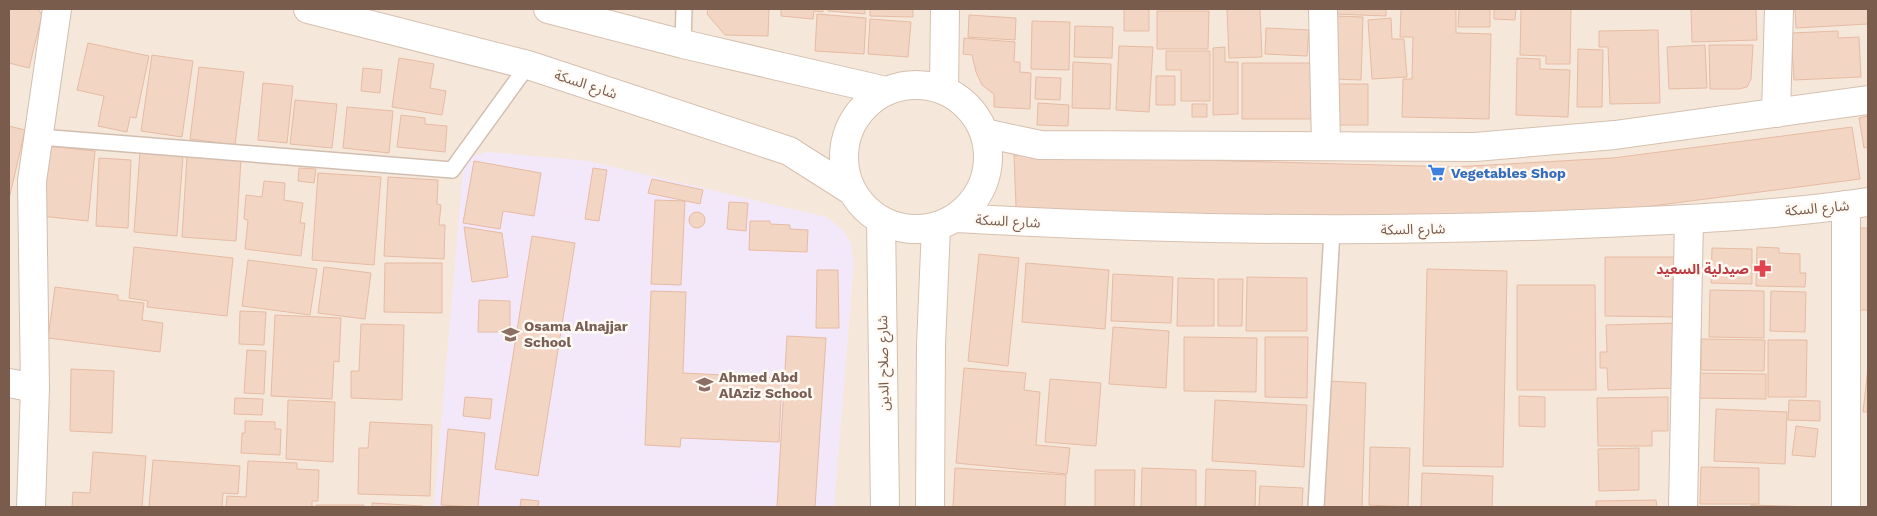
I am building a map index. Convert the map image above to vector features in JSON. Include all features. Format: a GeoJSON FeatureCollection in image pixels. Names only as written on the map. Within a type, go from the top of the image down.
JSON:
{"type":"FeatureCollection","features":[{"type":"Feature","properties":{"kind":"main road"},"geometry":{"type":"LineString","coordinates":[[30,507],[22,385],[32,181],[40,137],[57,9]]}},
{"type":"Feature","properties":{"kind":"main road","name":"شارع السكة"},"geometry":{"type":"LineString","coordinates":[[308,9],[528,65],[789,151],[852,191]]}},
{"type":"Feature","properties":{"kind":"main road"},"geometry":{"type":"LineString","coordinates":[[548,9],[683,44],[886,91]]}},
{"type":"Feature","properties":{"kind":"main road"},"geometry":{"type":"LineString","coordinates":[[944,90],[945,9]]}},
{"type":"Feature","properties":{"kind":"main road"},"geometry":{"type":"LineString","coordinates":[[1323,9],[1326,146]]}},
{"type":"Feature","properties":{"kind":"main road"},"geometry":{"type":"LineString","coordinates":[[1776,114],[1778,9]]}},
{"type":"Feature","properties":{"kind":"main road"},"geometry":{"type":"LineString","coordinates":[[909,85],[944,90],[955,96],[973,112],[984,133],[989,157],[986,180],[975,201],[946,223],[912,230],[889,224],[869,212],[852,191],[845,171],[845,147],[852,124],[866,105],[886,91],[909,85]]}},
{"type":"Feature","properties":{"kind":"main road"},"geometry":{"type":"LineString","coordinates":[[984,133],[1040,145],[1141,147],[1475,147],[1615,136],[1868,100]]}},
{"type":"Feature","properties":{"kind":"main road"},"geometry":{"type":"LineString","coordinates":[[1846,507],[1857,204]]}},
{"type":"Feature","properties":{"kind":"main road","name":"شارع السكة"},"geometry":{"type":"LineString","coordinates":[[946,223],[1040,222],[1332,231],[1535,226],[1689,219],[1857,204]]}},
{"type":"Feature","properties":{"kind":"main road"},"geometry":{"type":"LineString","coordinates":[[1683,507],[1689,219]]}},
{"type":"Feature","properties":{"kind":"main road","name":"شارع صلاح الدين"},"geometry":{"type":"LineString","coordinates":[[881,220],[885,507]]}},
{"type":"Feature","properties":{"kind":"main road"},"geometry":{"type":"LineString","coordinates":[[930,507],[931,345],[946,223]]}},
{"type":"Feature","properties":{"kind":"lane"},"geometry":{"type":"LineString","coordinates":[[683,44],[684,9]]}},
{"type":"Feature","properties":{"kind":"lane"},"geometry":{"type":"LineString","coordinates":[[40,137],[452,170],[528,65]]}},
{"type":"Feature","properties":{"kind":"lane"},"geometry":{"type":"LineString","coordinates":[[1316,507],[1332,231]]}},
{"type":"Feature","properties":{"kind":"shaded area"},"geometry":{"type":"Polygon","coordinates":[[[9,9],[1868,9],[1868,507],[9,507],[9,9]]]}},
{"type":"Feature","properties":{"kind":"shaded area","name":"Ahmed Abd AlAziz School"},"geometry":{"type":"Polygon","coordinates":[[[487,152],[588,161],[826,217],[843,230],[850,241],[854,262],[834,507],[434,507],[464,159],[487,152]]]}},
{"type":"Feature","properties":{"kind":"building"},"geometry":{"type":"Polygon","coordinates":[[[9,9],[38,9],[42,15],[29,68],[9,63],[9,9]]]}},
{"type":"Feature","properties":{"kind":"building"},"geometry":{"type":"Polygon","coordinates":[[[708,9],[769,9],[768,36],[725,35],[707,14],[708,9]]]}},
{"type":"Feature","properties":{"kind":"building"},"geometry":{"type":"Polygon","coordinates":[[[781,9],[823,9],[823,12],[814,11],[813,19],[781,16],[781,9]]]}},
{"type":"Feature","properties":{"kind":"building"},"geometry":{"type":"Polygon","coordinates":[[[828,9],[865,9],[865,14],[828,11],[828,9]]]}},
{"type":"Feature","properties":{"kind":"building"},"geometry":{"type":"Polygon","coordinates":[[[870,9],[913,9],[913,17],[870,16],[870,9]]]}},
{"type":"Feature","properties":{"kind":"building"},"geometry":{"type":"Polygon","coordinates":[[[1124,9],[1149,9],[1149,31],[1124,31],[1124,9]]]}},
{"type":"Feature","properties":{"kind":"building"},"geometry":{"type":"Polygon","coordinates":[[[1227,9],[1260,9],[1262,57],[1229,58],[1227,9]]]}},
{"type":"Feature","properties":{"kind":"building"},"geometry":{"type":"Polygon","coordinates":[[[1334,9],[1386,9],[1386,16],[1334,14],[1334,9]]]}},
{"type":"Feature","properties":{"kind":"building"},"geometry":{"type":"Polygon","coordinates":[[[1401,9],[1456,9],[1456,33],[1491,34],[1489,119],[1402,117],[1403,79],[1412,79],[1413,37],[1400,37],[1401,9]]]}},
{"type":"Feature","properties":{"kind":"building"},"geometry":{"type":"Polygon","coordinates":[[[1459,9],[1490,9],[1490,27],[1458,27],[1459,9]]]}},
{"type":"Feature","properties":{"kind":"building"},"geometry":{"type":"Polygon","coordinates":[[[1494,9],[1516,9],[1515,20],[1494,19],[1494,9]]]}},
{"type":"Feature","properties":{"kind":"building"},"geometry":{"type":"Polygon","coordinates":[[[1521,9],[1571,9],[1570,64],[1546,64],[1546,56],[1520,55],[1521,9]]]}},
{"type":"Feature","properties":{"kind":"building"},"geometry":{"type":"Polygon","coordinates":[[[1691,9],[1756,9],[1757,40],[1692,42],[1691,9]]]}},
{"type":"Feature","properties":{"kind":"building"},"geometry":{"type":"Polygon","coordinates":[[[1795,9],[1868,9],[1868,24],[1796,28],[1795,9]]]}},
{"type":"Feature","properties":{"kind":"building"},"geometry":{"type":"Polygon","coordinates":[[[1157,11],[1209,11],[1208,49],[1157,49],[1157,11]]]}},
{"type":"Feature","properties":{"kind":"building"},"geometry":{"type":"Polygon","coordinates":[[[817,14],[866,18],[864,54],[815,51],[817,14]]]}},
{"type":"Feature","properties":{"kind":"building"},"geometry":{"type":"Polygon","coordinates":[[[969,15],[1016,18],[1015,40],[968,37],[969,15]]]}},
{"type":"Feature","properties":{"kind":"building"},"geometry":{"type":"Polygon","coordinates":[[[1335,16],[1363,17],[1361,80],[1333,79],[1335,16]]]}},
{"type":"Feature","properties":{"kind":"building"},"geometry":{"type":"Polygon","coordinates":[[[1391,18],[1392,39],[1404,39],[1407,77],[1372,79],[1368,20],[1391,18]]]}},
{"type":"Feature","properties":{"kind":"building"},"geometry":{"type":"Polygon","coordinates":[[[870,19],[911,22],[908,57],[868,54],[870,19]]]}},
{"type":"Feature","properties":{"kind":"building"},"geometry":{"type":"Polygon","coordinates":[[[1032,21],[1070,22],[1069,70],[1031,69],[1032,21]]]}},
{"type":"Feature","properties":{"kind":"building"},"geometry":{"type":"Polygon","coordinates":[[[1075,26],[1113,27],[1112,58],[1074,57],[1075,26]]]}},
{"type":"Feature","properties":{"kind":"building"},"geometry":{"type":"Polygon","coordinates":[[[1266,28],[1309,30],[1307,56],[1265,54],[1266,28]]]}},
{"type":"Feature","properties":{"kind":"building"},"geometry":{"type":"Polygon","coordinates":[[[1658,30],[1660,103],[1610,104],[1608,47],[1599,47],[1599,31],[1658,30]]]}},
{"type":"Feature","properties":{"kind":"building"},"geometry":{"type":"Polygon","coordinates":[[[1838,31],[1838,38],[1859,37],[1861,77],[1794,80],[1791,33],[1838,31]]]}},
{"type":"Feature","properties":{"kind":"building"},"geometry":{"type":"Polygon","coordinates":[[[964,38],[1015,42],[1014,62],[1020,62],[1020,72],[1031,73],[1030,109],[994,107],[994,94],[982,85],[976,72],[972,55],[963,54],[964,38]]]}},
{"type":"Feature","properties":{"kind":"building"},"geometry":{"type":"Polygon","coordinates":[[[88,43],[149,56],[136,118],[130,117],[127,132],[98,126],[104,96],[77,90],[88,43]]]}},
{"type":"Feature","properties":{"kind":"building"},"geometry":{"type":"Polygon","coordinates":[[[1705,45],[1707,88],[1669,89],[1667,47],[1705,45]]]}},
{"type":"Feature","properties":{"kind":"building"},"geometry":{"type":"Polygon","coordinates":[[[1709,45],[1753,45],[1751,79],[1747,87],[1739,89],[1710,89],[1709,45]]]}},
{"type":"Feature","properties":{"kind":"building"},"geometry":{"type":"Polygon","coordinates":[[[1119,46],[1153,47],[1149,112],[1116,110],[1119,46]]]}},
{"type":"Feature","properties":{"kind":"building"},"geometry":{"type":"Polygon","coordinates":[[[1225,47],[1225,62],[1238,62],[1238,114],[1213,115],[1213,48],[1225,47]]]}},
{"type":"Feature","properties":{"kind":"building"},"geometry":{"type":"Polygon","coordinates":[[[1578,49],[1603,50],[1602,107],[1577,107],[1578,49]]]}},
{"type":"Feature","properties":{"kind":"building"},"geometry":{"type":"Polygon","coordinates":[[[1166,51],[1210,51],[1210,101],[1181,101],[1181,70],[1166,70],[1166,51]]]}},
{"type":"Feature","properties":{"kind":"building"},"geometry":{"type":"Polygon","coordinates":[[[152,55],[193,61],[182,137],[141,131],[152,55]]]}},
{"type":"Feature","properties":{"kind":"building"},"geometry":{"type":"Polygon","coordinates":[[[399,58],[434,64],[430,88],[446,91],[442,115],[392,107],[399,58]]]}},
{"type":"Feature","properties":{"kind":"building"},"geometry":{"type":"Polygon","coordinates":[[[1517,58],[1540,59],[1540,69],[1570,70],[1568,117],[1516,115],[1517,58]]]}},
{"type":"Feature","properties":{"kind":"building"},"geometry":{"type":"Polygon","coordinates":[[[1073,62],[1111,64],[1110,109],[1072,108],[1073,62]]]}},
{"type":"Feature","properties":{"kind":"building"},"geometry":{"type":"Polygon","coordinates":[[[1242,63],[1317,63],[1317,119],[1242,119],[1242,63]]]}},
{"type":"Feature","properties":{"kind":"building"},"geometry":{"type":"Polygon","coordinates":[[[199,67],[244,72],[235,145],[190,139],[199,67]]]}},
{"type":"Feature","properties":{"kind":"building"},"geometry":{"type":"Polygon","coordinates":[[[363,68],[382,70],[380,93],[361,91],[363,68]]]}},
{"type":"Feature","properties":{"kind":"building"},"geometry":{"type":"Polygon","coordinates":[[[1156,76],[1175,76],[1175,105],[1156,105],[1156,76]]]}},
{"type":"Feature","properties":{"kind":"building"},"geometry":{"type":"Polygon","coordinates":[[[1036,77],[1061,78],[1060,100],[1035,99],[1036,77]]]}},
{"type":"Feature","properties":{"kind":"building"},"geometry":{"type":"Polygon","coordinates":[[[263,83],[293,86],[287,143],[258,140],[263,83]]]}},
{"type":"Feature","properties":{"kind":"building"},"geometry":{"type":"Polygon","coordinates":[[[1335,84],[1368,84],[1368,125],[1335,125],[1335,84]]]}},
{"type":"Feature","properties":{"kind":"building"},"geometry":{"type":"Polygon","coordinates":[[[295,100],[337,104],[332,148],[290,144],[295,100]]]}},
{"type":"Feature","properties":{"kind":"building"},"geometry":{"type":"Polygon","coordinates":[[[1038,103],[1069,105],[1068,126],[1037,125],[1038,103]]]}},
{"type":"Feature","properties":{"kind":"building"},"geometry":{"type":"Polygon","coordinates":[[[1192,104],[1207,104],[1207,117],[1192,117],[1192,104]]]}},
{"type":"Feature","properties":{"kind":"building"},"geometry":{"type":"Polygon","coordinates":[[[347,107],[393,111],[389,153],[343,148],[347,107]]]}},
{"type":"Feature","properties":{"kind":"building"},"geometry":{"type":"Polygon","coordinates":[[[401,115],[425,118],[425,124],[447,126],[445,152],[397,147],[401,115]]]}},
{"type":"Feature","properties":{"kind":"building"},"geometry":{"type":"Polygon","coordinates":[[[1868,116],[1868,147],[1864,148],[1859,118],[1868,116]]]}},
{"type":"Feature","properties":{"kind":"building"},"geometry":{"type":"Polygon","coordinates":[[[9,126],[25,130],[9,199],[9,126]]]}},
{"type":"Feature","properties":{"kind":"building","name":"Vegetables Shop"},"geometry":{"type":"Polygon","coordinates":[[[1852,127],[1860,179],[1621,210],[1452,219],[1249,220],[1016,207],[1014,155],[1454,167],[1613,158],[1852,127]]]}},
{"type":"Feature","properties":{"kind":"building"},"geometry":{"type":"Polygon","coordinates":[[[47,146],[95,151],[88,221],[40,216],[47,146]]]}},
{"type":"Feature","properties":{"kind":"building"},"geometry":{"type":"Polygon","coordinates":[[[140,152],[183,156],[177,236],[134,232],[140,152]]]}},
{"type":"Feature","properties":{"kind":"building"},"geometry":{"type":"Polygon","coordinates":[[[187,156],[241,159],[236,241],[182,237],[187,156]]]}},
{"type":"Feature","properties":{"kind":"building"},"geometry":{"type":"Polygon","coordinates":[[[99,158],[131,160],[128,228],[96,226],[99,158]]]}},
{"type":"Feature","properties":{"kind":"building"},"geometry":{"type":"Polygon","coordinates":[[[474,161],[541,173],[534,216],[503,211],[500,229],[463,223],[474,161]]]}},
{"type":"Feature","properties":{"kind":"building"},"geometry":{"type":"Polygon","coordinates":[[[299,168],[316,169],[314,183],[298,181],[299,168]]]}},
{"type":"Feature","properties":{"kind":"building"},"geometry":{"type":"Polygon","coordinates":[[[593,168],[607,170],[599,221],[585,219],[593,168]]]}},
{"type":"Feature","properties":{"kind":"building"},"geometry":{"type":"Polygon","coordinates":[[[318,173],[381,177],[374,265],[312,260],[318,173]]]}},
{"type":"Feature","properties":{"kind":"building"},"geometry":{"type":"Polygon","coordinates":[[[388,177],[438,180],[437,204],[441,205],[439,225],[445,225],[444,259],[384,256],[388,177]]]}},
{"type":"Feature","properties":{"kind":"building"},"geometry":{"type":"Polygon","coordinates":[[[652,179],[703,190],[700,204],[648,193],[652,179]]]}},
{"type":"Feature","properties":{"kind":"building"},"geometry":{"type":"Polygon","coordinates":[[[264,181],[285,183],[284,200],[303,203],[300,223],[305,223],[301,256],[245,249],[248,220],[244,219],[246,195],[262,197],[264,181]]]}},
{"type":"Feature","properties":{"kind":"building"},"geometry":{"type":"Polygon","coordinates":[[[655,200],[685,201],[681,285],[651,284],[655,200]]]}},
{"type":"Feature","properties":{"kind":"building"},"geometry":{"type":"Polygon","coordinates":[[[729,202],[748,203],[746,231],[727,229],[729,202]]]}},
{"type":"Feature","properties":{"kind":"building"},"geometry":{"type":"Polygon","coordinates":[[[694,212],[700,212],[705,217],[703,226],[694,228],[689,223],[689,217],[694,212]]]}},
{"type":"Feature","properties":{"kind":"building"},"geometry":{"type":"Polygon","coordinates":[[[750,221],[770,221],[770,224],[790,225],[790,229],[808,230],[807,252],[749,250],[750,221]]]}},
{"type":"Feature","properties":{"kind":"building"},"geometry":{"type":"Polygon","coordinates":[[[464,227],[502,233],[508,277],[472,282],[464,227]]]}},
{"type":"Feature","properties":{"kind":"building"},"geometry":{"type":"Polygon","coordinates":[[[1854,228],[1868,228],[1868,310],[1856,310],[1854,228]]]}},
{"type":"Feature","properties":{"kind":"building"},"geometry":{"type":"Polygon","coordinates":[[[532,236],[575,243],[538,476],[495,469],[532,236]]]}},
{"type":"Feature","properties":{"kind":"building"},"geometry":{"type":"Polygon","coordinates":[[[134,247],[233,258],[227,316],[147,307],[148,301],[129,298],[134,247]]]}},
{"type":"Feature","properties":{"kind":"building"},"geometry":{"type":"Polygon","coordinates":[[[1757,247],[1779,248],[1779,253],[1800,254],[1800,273],[1806,273],[1805,287],[1756,286],[1757,247]]]}},
{"type":"Feature","properties":{"kind":"building"},"geometry":{"type":"Polygon","coordinates":[[[1712,248],[1752,249],[1752,284],[1711,283],[1712,248]]]}},
{"type":"Feature","properties":{"kind":"building"},"geometry":{"type":"Polygon","coordinates":[[[979,254],[1019,258],[1008,366],[968,361],[979,254]]]}},
{"type":"Feature","properties":{"kind":"building"},"geometry":{"type":"Polygon","coordinates":[[[1605,257],[1675,257],[1675,317],[1605,316],[1605,257]]]}},
{"type":"Feature","properties":{"kind":"building"},"geometry":{"type":"Polygon","coordinates":[[[248,260],[317,269],[310,315],[242,306],[248,260]]]}},
{"type":"Feature","properties":{"kind":"building"},"geometry":{"type":"Polygon","coordinates":[[[385,263],[442,263],[442,313],[384,312],[385,263]]]}},
{"type":"Feature","properties":{"kind":"building"},"geometry":{"type":"Polygon","coordinates":[[[1026,263],[1109,270],[1105,329],[1022,322],[1026,263]]]}},
{"type":"Feature","properties":{"kind":"building"},"geometry":{"type":"Polygon","coordinates":[[[324,267],[371,273],[365,319],[318,313],[324,267]]]}},
{"type":"Feature","properties":{"kind":"building"},"geometry":{"type":"Polygon","coordinates":[[[1427,269],[1507,271],[1503,467],[1423,466],[1427,269]]]}},
{"type":"Feature","properties":{"kind":"building"},"geometry":{"type":"Polygon","coordinates":[[[817,270],[838,270],[839,328],[816,328],[817,270]]]}},
{"type":"Feature","properties":{"kind":"building"},"geometry":{"type":"Polygon","coordinates":[[[1113,274],[1173,277],[1171,323],[1111,321],[1113,274]]]}},
{"type":"Feature","properties":{"kind":"building"},"geometry":{"type":"Polygon","coordinates":[[[1247,277],[1307,278],[1307,331],[1246,331],[1247,277]]]}},
{"type":"Feature","properties":{"kind":"building"},"geometry":{"type":"Polygon","coordinates":[[[1178,278],[1214,279],[1214,326],[1177,326],[1178,278]]]}},
{"type":"Feature","properties":{"kind":"building"},"geometry":{"type":"Polygon","coordinates":[[[1218,279],[1243,279],[1242,326],[1218,326],[1218,279]]]}},
{"type":"Feature","properties":{"kind":"building"},"geometry":{"type":"Polygon","coordinates":[[[1517,285],[1595,285],[1596,390],[1517,390],[1517,285]]]}},
{"type":"Feature","properties":{"kind":"building"},"geometry":{"type":"Polygon","coordinates":[[[55,287],[118,295],[118,300],[144,303],[142,320],[163,323],[160,352],[48,338],[55,287]]]}},
{"type":"Feature","properties":{"kind":"building"},"geometry":{"type":"Polygon","coordinates":[[[1710,290],[1764,291],[1764,338],[1709,337],[1710,290]]]}},
{"type":"Feature","properties":{"kind":"building"},"geometry":{"type":"Polygon","coordinates":[[[651,291],[686,292],[683,373],[782,378],[779,442],[681,438],[680,447],[645,445],[651,291]]]}},
{"type":"Feature","properties":{"kind":"building"},"geometry":{"type":"Polygon","coordinates":[[[1771,291],[1806,292],[1805,332],[1770,331],[1771,291]]]}},
{"type":"Feature","properties":{"kind":"building"},"geometry":{"type":"Polygon","coordinates":[[[479,300],[510,301],[510,332],[478,332],[479,300]]]}},
{"type":"Feature","properties":{"kind":"building"},"geometry":{"type":"Polygon","coordinates":[[[240,311],[266,312],[264,345],[239,344],[240,311]]]}},
{"type":"Feature","properties":{"kind":"building"},"geometry":{"type":"Polygon","coordinates":[[[275,315],[341,318],[339,362],[334,361],[332,399],[271,396],[275,315]]]}},
{"type":"Feature","properties":{"kind":"building"},"geometry":{"type":"Polygon","coordinates":[[[1677,323],[1679,388],[1608,390],[1607,368],[1600,368],[1600,352],[1607,352],[1606,325],[1677,323]]]}},
{"type":"Feature","properties":{"kind":"building"},"geometry":{"type":"Polygon","coordinates":[[[361,324],[404,325],[402,400],[351,398],[351,371],[359,371],[361,324]]]}},
{"type":"Feature","properties":{"kind":"building"},"geometry":{"type":"Polygon","coordinates":[[[1113,327],[1169,331],[1166,388],[1109,384],[1113,327]]]}},
{"type":"Feature","properties":{"kind":"building"},"geometry":{"type":"Polygon","coordinates":[[[787,336],[826,338],[815,507],[777,507],[787,336]]]}},
{"type":"Feature","properties":{"kind":"building"},"geometry":{"type":"Polygon","coordinates":[[[1184,337],[1257,338],[1256,392],[1184,391],[1184,337]]]}},
{"type":"Feature","properties":{"kind":"building"},"geometry":{"type":"Polygon","coordinates":[[[1265,337],[1308,337],[1307,398],[1265,397],[1265,337]]]}},
{"type":"Feature","properties":{"kind":"building"},"geometry":{"type":"Polygon","coordinates":[[[1701,339],[1765,340],[1764,371],[1701,370],[1701,339]]]}},
{"type":"Feature","properties":{"kind":"building"},"geometry":{"type":"Polygon","coordinates":[[[1768,340],[1807,340],[1806,397],[1768,397],[1768,340]]]}},
{"type":"Feature","properties":{"kind":"building"},"geometry":{"type":"Polygon","coordinates":[[[247,350],[266,351],[264,394],[244,393],[247,350]]]}},
{"type":"Feature","properties":{"kind":"building"},"geometry":{"type":"Polygon","coordinates":[[[964,368],[1026,373],[1024,390],[1040,392],[1036,445],[1070,448],[1067,474],[956,463],[964,368]]]}},
{"type":"Feature","properties":{"kind":"building"},"geometry":{"type":"Polygon","coordinates":[[[1868,368],[1868,412],[1863,412],[1868,368]]]}},
{"type":"Feature","properties":{"kind":"building"},"geometry":{"type":"Polygon","coordinates":[[[71,369],[114,371],[112,433],[70,431],[71,369]]]}},
{"type":"Feature","properties":{"kind":"building"},"geometry":{"type":"Polygon","coordinates":[[[1691,373],[1766,374],[1766,399],[1691,398],[1691,373]]]}},
{"type":"Feature","properties":{"kind":"building"},"geometry":{"type":"Polygon","coordinates":[[[1050,379],[1101,383],[1096,446],[1045,442],[1050,379]]]}},
{"type":"Feature","properties":{"kind":"building"},"geometry":{"type":"Polygon","coordinates":[[[1328,381],[1366,383],[1362,507],[1324,507],[1328,381]]]}},
{"type":"Feature","properties":{"kind":"building"},"geometry":{"type":"Polygon","coordinates":[[[1519,396],[1545,397],[1545,427],[1519,426],[1519,396]]]}},
{"type":"Feature","properties":{"kind":"building"},"geometry":{"type":"Polygon","coordinates":[[[465,397],[492,399],[490,419],[463,416],[465,397]]]}},
{"type":"Feature","properties":{"kind":"building"},"geometry":{"type":"Polygon","coordinates":[[[1668,397],[1668,431],[1652,431],[1652,446],[1598,446],[1597,398],[1668,397]]]}},
{"type":"Feature","properties":{"kind":"building"},"geometry":{"type":"Polygon","coordinates":[[[235,398],[263,399],[262,415],[234,414],[235,398]]]}},
{"type":"Feature","properties":{"kind":"building"},"geometry":{"type":"Polygon","coordinates":[[[288,400],[335,402],[333,462],[286,459],[288,400]]]}},
{"type":"Feature","properties":{"kind":"building"},"geometry":{"type":"Polygon","coordinates":[[[1215,400],[1307,405],[1304,467],[1212,461],[1215,400]]]}},
{"type":"Feature","properties":{"kind":"building"},"geometry":{"type":"Polygon","coordinates":[[[1789,400],[1820,401],[1820,421],[1788,420],[1789,400]]]}},
{"type":"Feature","properties":{"kind":"building"},"geometry":{"type":"Polygon","coordinates":[[[1716,409],[1787,412],[1785,464],[1714,461],[1716,409]]]}},
{"type":"Feature","properties":{"kind":"building"},"geometry":{"type":"Polygon","coordinates":[[[245,421],[275,422],[275,429],[281,429],[280,455],[241,453],[245,421]]]}},
{"type":"Feature","properties":{"kind":"building"},"geometry":{"type":"Polygon","coordinates":[[[370,422],[432,425],[430,496],[358,494],[359,448],[368,448],[370,422]]]}},
{"type":"Feature","properties":{"kind":"building"},"geometry":{"type":"Polygon","coordinates":[[[1796,426],[1818,429],[1815,457],[1792,455],[1796,426]]]}},
{"type":"Feature","properties":{"kind":"building"},"geometry":{"type":"Polygon","coordinates":[[[448,429],[485,433],[478,507],[441,505],[448,429]]]}},
{"type":"Feature","properties":{"kind":"building"},"geometry":{"type":"Polygon","coordinates":[[[1370,447],[1410,448],[1408,507],[1369,505],[1370,447]]]}},
{"type":"Feature","properties":{"kind":"building"},"geometry":{"type":"Polygon","coordinates":[[[1639,448],[1639,490],[1599,491],[1598,449],[1639,448]]]}},
{"type":"Feature","properties":{"kind":"building"},"geometry":{"type":"Polygon","coordinates":[[[93,452],[146,456],[142,507],[72,507],[73,492],[90,493],[93,452]]]}},
{"type":"Feature","properties":{"kind":"building"},"geometry":{"type":"Polygon","coordinates":[[[153,460],[240,466],[238,494],[223,493],[222,507],[149,507],[153,460]]]}},
{"type":"Feature","properties":{"kind":"building"},"geometry":{"type":"Polygon","coordinates":[[[248,461],[297,463],[297,469],[319,470],[318,501],[312,501],[312,507],[226,507],[227,496],[246,497],[248,461]]]}},
{"type":"Feature","properties":{"kind":"building"},"geometry":{"type":"Polygon","coordinates":[[[1701,467],[1759,468],[1759,504],[1700,504],[1701,467]]]}},
{"type":"Feature","properties":{"kind":"building"},"geometry":{"type":"Polygon","coordinates":[[[955,468],[1066,475],[1065,507],[953,507],[955,468]]]}},
{"type":"Feature","properties":{"kind":"building"},"geometry":{"type":"Polygon","coordinates":[[[1142,468],[1196,470],[1196,507],[1141,507],[1142,468]]]}},
{"type":"Feature","properties":{"kind":"building"},"geometry":{"type":"Polygon","coordinates":[[[1206,469],[1256,471],[1255,507],[1205,507],[1206,469]]]}},
{"type":"Feature","properties":{"kind":"building"},"geometry":{"type":"Polygon","coordinates":[[[1095,470],[1135,470],[1134,507],[1095,507],[1095,470]]]}},
{"type":"Feature","properties":{"kind":"building"},"geometry":{"type":"Polygon","coordinates":[[[1422,473],[1493,476],[1492,507],[1421,507],[1422,473]]]}},
{"type":"Feature","properties":{"kind":"building"},"geometry":{"type":"Polygon","coordinates":[[[1260,486],[1303,488],[1302,507],[1259,507],[1260,486]]]}},
{"type":"Feature","properties":{"kind":"building"},"geometry":{"type":"Polygon","coordinates":[[[521,499],[539,501],[538,507],[520,507],[521,499]]]}},
{"type":"Feature","properties":{"kind":"building"},"geometry":{"type":"Polygon","coordinates":[[[1656,500],[1657,507],[1596,507],[1596,501],[1656,500]]]}},
{"type":"Feature","properties":{"kind":"building"},"geometry":{"type":"Polygon","coordinates":[[[372,503],[423,506],[423,507],[372,507],[372,503]]]}},
{"type":"Feature","properties":{"kind":"building"},"geometry":{"type":"Polygon","coordinates":[[[316,505],[364,505],[364,507],[316,507],[316,505]]]}},
{"type":"Feature","properties":{"kind":"building"},"geometry":{"type":"Polygon","coordinates":[[[1751,505],[1814,507],[1751,507],[1751,505]]]}},
{"type":"Feature","properties":{"kind":"place","name":"Vegetables Shop"},"geometry":{"type":"Point","coordinates":[1437,173]}},
{"type":"Feature","properties":{"kind":"place","name":"صيدلية السعيد"},"geometry":{"type":"Point","coordinates":[1763,269]}},
{"type":"Feature","properties":{"kind":"place","name":"Osama Alnajjar School"},"geometry":{"type":"Point","coordinates":[510,334]}},
{"type":"Feature","properties":{"kind":"place","name":"Ahmed Abd AlAziz School"},"geometry":{"type":"Point","coordinates":[705,385]}}]}
